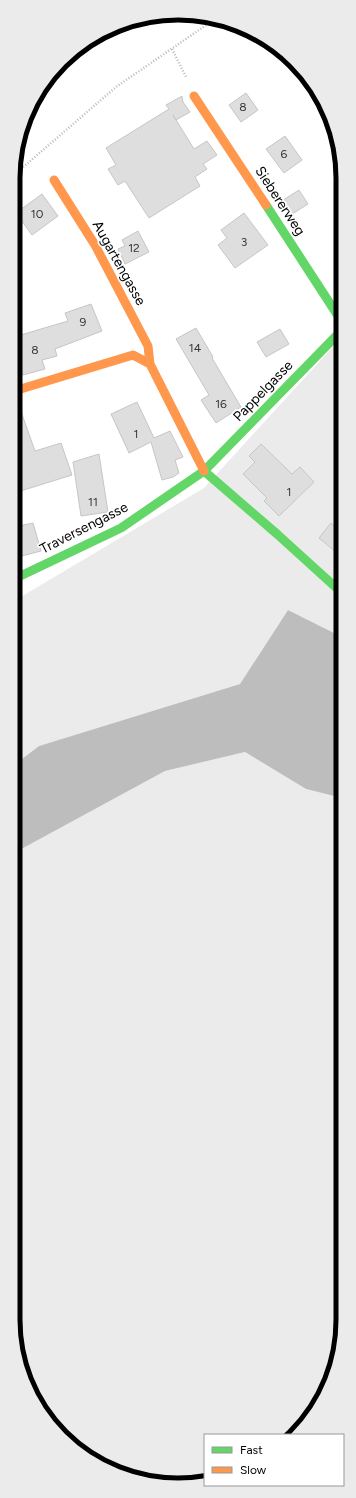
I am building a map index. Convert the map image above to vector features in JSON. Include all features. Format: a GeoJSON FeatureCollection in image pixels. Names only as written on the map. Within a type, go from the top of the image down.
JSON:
{"type":"FeatureCollection","features":[{"type":"Feature","properties":{"kind":"street","name":"Siebererweg"},"geometry":{"type":"LineString","coordinates":[[194,96],[336,313]]}},
{"type":"Feature","properties":{"kind":"street","name":"Augartengasse"},"geometry":{"type":"LineString","coordinates":[[54,180],[95,245],[148,346],[150,364],[204,471]]}},
{"type":"Feature","properties":{"kind":"street","name":"Pappelgasse"},"geometry":{"type":"LineString","coordinates":[[204,471],[336,336]]}},
{"type":"Feature","properties":{"kind":"street"},"geometry":{"type":"LineString","coordinates":[[20,389],[133,355],[150,364]]}},
{"type":"Feature","properties":{"kind":"street"},"geometry":{"type":"LineString","coordinates":[[204,471],[336,588]]}},
{"type":"Feature","properties":{"kind":"street","name":"Traversengasse"},"geometry":{"type":"LineString","coordinates":[[20,576],[121,528],[204,471]]}},
{"type":"Feature","properties":{"kind":"path"},"geometry":{"type":"LineString","coordinates":[[20,170],[116,87],[209,23]]}},
{"type":"Feature","properties":{"kind":"path"},"geometry":{"type":"LineString","coordinates":[[172,49],[194,96]]}},
{"type":"Feature","properties":{"kind":"path"},"geometry":{"type":"LineString","coordinates":[[188,1478],[204,1473]]}},
{"type":"Feature","properties":{"kind":"shaded area"},"geometry":{"type":"Polygon","coordinates":[[[336,344],[336,634],[288,610],[240,684],[39,746],[20,760],[20,597],[204,488],[336,344]]]}},
{"type":"Feature","properties":{"kind":"shaded area"},"geometry":{"type":"Polygon","coordinates":[[[288,610],[336,634],[336,796],[306,789],[245,752],[165,771],[20,850],[20,760],[39,746],[240,684],[288,610]]]}},
{"type":"Feature","properties":{"kind":"shaded area"},"geometry":{"type":"Polygon","coordinates":[[[245,752],[306,789],[336,796],[336,1330],[331,1361],[315,1399],[288,1434],[204,1434],[204,1476],[188,1478],[157,1477],[127,1470],[99,1457],[66,1432],[47,1408],[36,1390],[25,1361],[20,1330],[20,850],[165,771],[245,752]]]}},
{"type":"Feature","properties":{"kind":"building"},"geometry":{"type":"Polygon","coordinates":[[[246,93],[258,110],[241,122],[229,105],[246,93]]]}},
{"type":"Feature","properties":{"kind":"building"},"geometry":{"type":"Polygon","coordinates":[[[182,96],[183,102],[190,112],[176,120],[194,149],[207,141],[217,155],[203,164],[207,169],[195,177],[200,186],[149,218],[125,181],[118,185],[108,169],[116,165],[106,148],[169,109],[166,105],[182,96]]]}},
{"type":"Feature","properties":{"kind":"building"},"geometry":{"type":"Polygon","coordinates":[[[285,136],[302,160],[284,173],[266,149],[285,136]]]}},
{"type":"Feature","properties":{"kind":"building"},"geometry":{"type":"Polygon","coordinates":[[[299,190],[308,204],[289,216],[280,202],[299,190]]]}},
{"type":"Feature","properties":{"kind":"building"},"geometry":{"type":"Polygon","coordinates":[[[42,194],[58,216],[32,235],[20,218],[20,210],[42,194]]]}},
{"type":"Feature","properties":{"kind":"building"},"geometry":{"type":"Polygon","coordinates":[[[244,213],[268,245],[235,268],[218,245],[227,238],[221,230],[244,213]]]}},
{"type":"Feature","properties":{"kind":"building"},"geometry":{"type":"Polygon","coordinates":[[[138,231],[149,252],[125,264],[118,249],[125,246],[122,240],[138,231]]]}},
{"type":"Feature","properties":{"kind":"building"},"geometry":{"type":"Polygon","coordinates":[[[91,304],[102,331],[55,349],[57,356],[42,360],[45,369],[23,375],[20,365],[20,335],[68,321],[65,313],[91,304]]]}},
{"type":"Feature","properties":{"kind":"building"},"geometry":{"type":"Polygon","coordinates":[[[196,328],[241,407],[216,423],[201,400],[209,395],[176,339],[196,328]]]}},
{"type":"Feature","properties":{"kind":"building"},"geometry":{"type":"Polygon","coordinates":[[[280,329],[289,344],[266,357],[257,342],[280,329]]]}},
{"type":"Feature","properties":{"kind":"building"},"geometry":{"type":"Polygon","coordinates":[[[137,402],[154,438],[170,431],[183,457],[175,460],[179,473],[173,477],[162,480],[151,442],[129,453],[111,414],[137,402]]]}},
{"type":"Feature","properties":{"kind":"building"},"geometry":{"type":"Polygon","coordinates":[[[20,409],[35,451],[61,443],[72,475],[20,491],[20,409]]]}},
{"type":"Feature","properties":{"kind":"building"},"geometry":{"type":"Polygon","coordinates":[[[261,444],[292,474],[300,467],[314,482],[279,516],[264,501],[267,498],[243,474],[255,462],[249,456],[261,444]]]}},
{"type":"Feature","properties":{"kind":"building"},"geometry":{"type":"Polygon","coordinates":[[[99,454],[108,512],[81,516],[73,462],[99,454]]]}},
{"type":"Feature","properties":{"kind":"building"},"geometry":{"type":"Polygon","coordinates":[[[33,523],[41,551],[20,556],[20,526],[33,523]]]}},
{"type":"Feature","properties":{"kind":"building"},"geometry":{"type":"Polygon","coordinates":[[[331,523],[336,527],[336,552],[319,538],[331,523]]]}},
{"type":"Feature","properties":{"kind":"traffic: fast"},"geometry":{"type":"LineString","coordinates":[[266,205],[336,313]]}},
{"type":"Feature","properties":{"kind":"traffic: fast"},"geometry":{"type":"LineString","coordinates":[[20,576],[121,528],[204,471],[336,336]]}},
{"type":"Feature","properties":{"kind":"traffic: fast"},"geometry":{"type":"LineString","coordinates":[[204,471],[336,588]]}},
{"type":"Feature","properties":{"kind":"traffic: slow"},"geometry":{"type":"LineString","coordinates":[[194,96],[266,205]]}},
{"type":"Feature","properties":{"kind":"traffic: slow"},"geometry":{"type":"LineString","coordinates":[[54,180],[95,245],[148,346],[150,364]]}},
{"type":"Feature","properties":{"kind":"traffic: slow"},"geometry":{"type":"LineString","coordinates":[[20,389],[133,355],[150,364],[204,471]]}}]}
